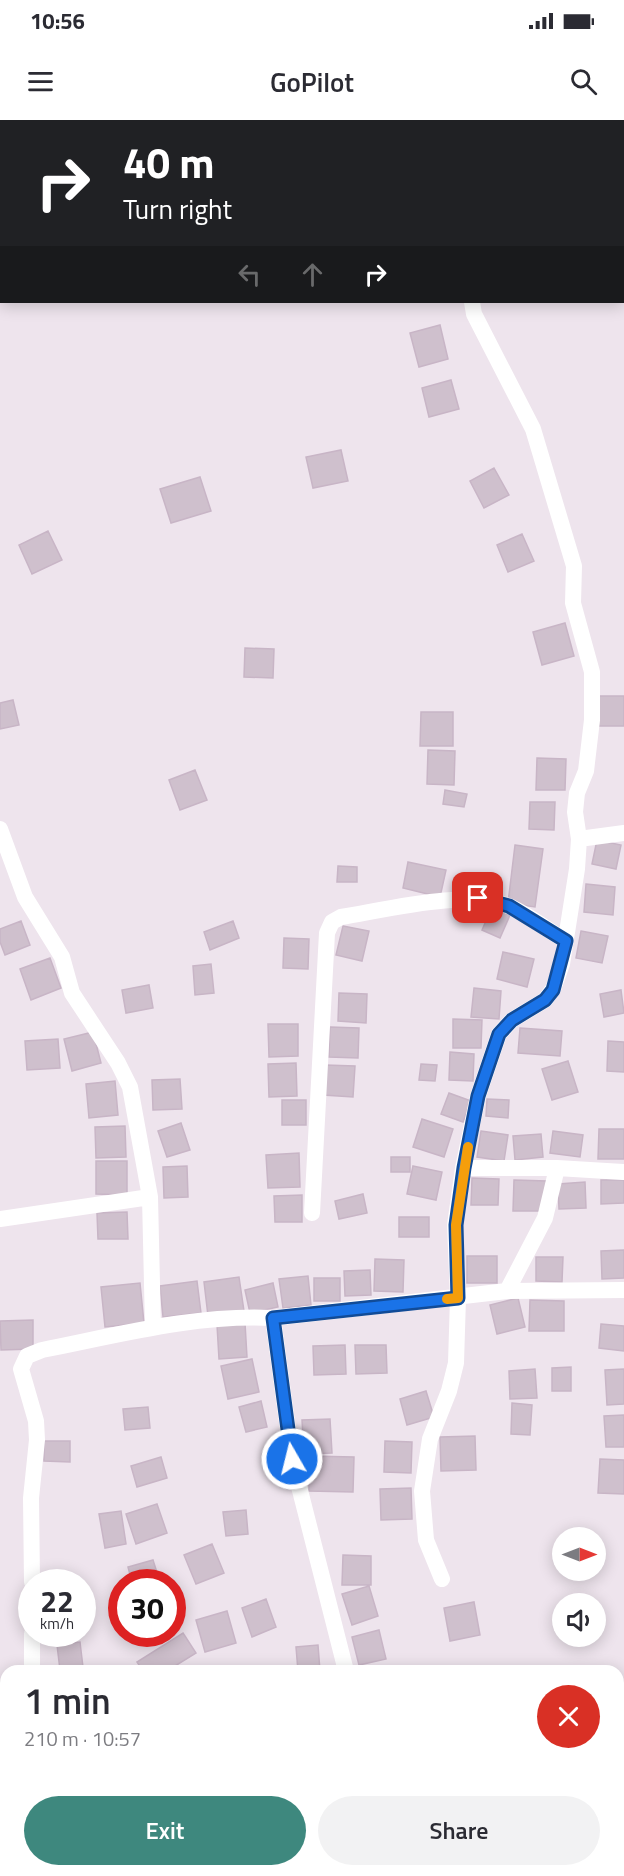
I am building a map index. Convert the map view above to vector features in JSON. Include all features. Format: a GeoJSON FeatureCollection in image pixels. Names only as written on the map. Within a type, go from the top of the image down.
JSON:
{"type":"FeatureCollection","features":[{"type":"Feature","properties":{"kind":"street"},"geometry":{"type":"LineString","coordinates":[[442,1579],[426,1540],[422,1491],[430,1439],[449,1391],[456,1363],[458,1298],[456,1225],[464,1168],[478,1096],[499,1034],[512,1020],[545,1000],[553,990],[566,941],[577,869],[579,839],[575,812],[577,793],[588,762],[592,720],[592,672],[572,595],[574,566],[533,429],[474,314],[472,303]]}},
{"type":"Feature","properties":{"kind":"street"},"geometry":{"type":"LineString","coordinates":[[0,829],[25,897],[62,957],[72,993],[118,1063],[129,1087],[150,1197],[153,1328]]}},
{"type":"Feature","properties":{"kind":"street"},"geometry":{"type":"LineString","coordinates":[[579,839],[624,832]]}},
{"type":"Feature","properties":{"kind":"street"},"geometry":{"type":"LineString","coordinates":[[312,1213],[327,933],[332,922],[341,917],[478,898],[509,906],[566,941]]}},
{"type":"Feature","properties":{"kind":"street"},"geometry":{"type":"LineString","coordinates":[[464,1168],[557,1168],[623,1172]]}},
{"type":"Feature","properties":{"kind":"street"},"geometry":{"type":"LineString","coordinates":[[507,1291],[545,1218],[557,1168]]}},
{"type":"Feature","properties":{"kind":"street"},"geometry":{"type":"LineString","coordinates":[[0,1219],[150,1197]]}},
{"type":"Feature","properties":{"kind":"street"},"geometry":{"type":"LineString","coordinates":[[32,1569],[31,1498],[37,1440],[36,1421],[21,1368],[27,1356],[42,1350],[153,1328],[240,1317],[273,1318],[507,1291],[624,1290]]}},
{"type":"Feature","properties":{"kind":"street"},"geometry":{"type":"LineString","coordinates":[[273,1318],[292,1459],[344,1665]]}},
{"type":"Feature","properties":{"kind":"street"},"geometry":{"type":"LineString","coordinates":[[32,1647],[32,1665]]}},
{"type":"Feature","properties":{"kind":"building"},"geometry":{"type":"Polygon","coordinates":[[[440,325],[448,359],[419,367],[410,333],[440,325]]]}},
{"type":"Feature","properties":{"kind":"building"},"geometry":{"type":"Polygon","coordinates":[[[451,380],[459,409],[429,417],[422,388],[451,380]]]}},
{"type":"Feature","properties":{"kind":"building"},"geometry":{"type":"Polygon","coordinates":[[[341,450],[348,481],[313,488],[306,457],[341,450]]]}},
{"type":"Feature","properties":{"kind":"building"},"geometry":{"type":"Polygon","coordinates":[[[494,468],[509,495],[484,508],[470,481],[494,468]]]}},
{"type":"Feature","properties":{"kind":"building"},"geometry":{"type":"Polygon","coordinates":[[[200,477],[211,511],[171,523],[160,489],[200,477]]]}},
{"type":"Feature","properties":{"kind":"building"},"geometry":{"type":"Polygon","coordinates":[[[48,531],[62,560],[32,574],[19,545],[48,531]]]}},
{"type":"Feature","properties":{"kind":"building"},"geometry":{"type":"Polygon","coordinates":[[[522,534],[534,561],[508,572],[497,545],[522,534]]]}},
{"type":"Feature","properties":{"kind":"building"},"geometry":{"type":"Polygon","coordinates":[[[565,623],[574,656],[542,665],[533,632],[565,623]]]}},
{"type":"Feature","properties":{"kind":"building"},"geometry":{"type":"Polygon","coordinates":[[[245,648],[274,649],[273,678],[244,677],[245,648]]]}},
{"type":"Feature","properties":{"kind":"building"},"geometry":{"type":"Polygon","coordinates":[[[597,696],[624,696],[624,726],[597,726],[597,696]]]}},
{"type":"Feature","properties":{"kind":"building"},"geometry":{"type":"Polygon","coordinates":[[[13,700],[19,725],[0,729],[0,703],[13,700]]]}},
{"type":"Feature","properties":{"kind":"building"},"geometry":{"type":"Polygon","coordinates":[[[421,712],[453,712],[453,746],[420,746],[421,712]]]}},
{"type":"Feature","properties":{"kind":"building"},"geometry":{"type":"Polygon","coordinates":[[[428,750],[455,751],[454,785],[427,784],[428,750]]]}},
{"type":"Feature","properties":{"kind":"building"},"geometry":{"type":"Polygon","coordinates":[[[537,758],[566,759],[565,790],[536,790],[537,758]]]}},
{"type":"Feature","properties":{"kind":"building"},"geometry":{"type":"Polygon","coordinates":[[[195,770],[207,800],[180,810],[169,780],[195,770]]]}},
{"type":"Feature","properties":{"kind":"building"},"geometry":{"type":"Polygon","coordinates":[[[445,790],[467,794],[464,807],[443,804],[445,790]]]}},
{"type":"Feature","properties":{"kind":"building"},"geometry":{"type":"Polygon","coordinates":[[[530,802],[555,802],[554,830],[529,829],[530,802]]]}},
{"type":"Feature","properties":{"kind":"building"},"geometry":{"type":"Polygon","coordinates":[[[597,840],[621,845],[616,869],[592,864],[597,840]]]}},
{"type":"Feature","properties":{"kind":"building"},"geometry":{"type":"Polygon","coordinates":[[[515,845],[543,849],[535,907],[508,903],[515,845]]]}},
{"type":"Feature","properties":{"kind":"building"},"geometry":{"type":"Polygon","coordinates":[[[408,862],[446,870],[440,897],[403,888],[408,862]]]}},
{"type":"Feature","properties":{"kind":"building"},"geometry":{"type":"Polygon","coordinates":[[[338,866],[357,867],[357,882],[337,882],[338,866]]]}},
{"type":"Feature","properties":{"kind":"building"},"geometry":{"type":"Polygon","coordinates":[[[586,884],[615,887],[613,915],[584,912],[586,884]]]}},
{"type":"Feature","properties":{"kind":"building"},"geometry":{"type":"Polygon","coordinates":[[[492,907],[510,915],[500,938],[482,930],[492,907]]]}},
{"type":"Feature","properties":{"kind":"building"},"geometry":{"type":"Polygon","coordinates":[[[21,921],[30,945],[5,955],[0,942],[0,929],[21,921]]]}},
{"type":"Feature","properties":{"kind":"building"},"geometry":{"type":"Polygon","coordinates":[[[233,921],[239,938],[210,950],[204,932],[233,921]]]}},
{"type":"Feature","properties":{"kind":"building"},"geometry":{"type":"Polygon","coordinates":[[[343,926],[369,931],[362,961],[336,955],[343,926]]]}},
{"type":"Feature","properties":{"kind":"building"},"geometry":{"type":"Polygon","coordinates":[[[581,931],[608,936],[602,963],[576,958],[581,931]]]}},
{"type":"Feature","properties":{"kind":"building"},"geometry":{"type":"Polygon","coordinates":[[[284,938],[309,939],[308,969],[283,968],[284,938]]]}},
{"type":"Feature","properties":{"kind":"building"},"geometry":{"type":"Polygon","coordinates":[[[503,952],[534,959],[527,987],[497,979],[503,952]]]}},
{"type":"Feature","properties":{"kind":"building"},"geometry":{"type":"Polygon","coordinates":[[[50,958],[61,988],[31,1000],[20,969],[50,958]]]}},
{"type":"Feature","properties":{"kind":"building"},"geometry":{"type":"Polygon","coordinates":[[[211,964],[214,993],[195,995],[193,966],[211,964]]]}},
{"type":"Feature","properties":{"kind":"building"},"geometry":{"type":"Polygon","coordinates":[[[149,985],[153,1008],[126,1013],[122,990],[149,985]]]}},
{"type":"Feature","properties":{"kind":"building"},"geometry":{"type":"Polygon","coordinates":[[[474,988],[501,991],[499,1019],[471,1017],[474,988]]]}},
{"type":"Feature","properties":{"kind":"building"},"geometry":{"type":"Polygon","coordinates":[[[621,990],[624,1013],[604,1017],[600,994],[621,990]]]}},
{"type":"Feature","properties":{"kind":"building"},"geometry":{"type":"Polygon","coordinates":[[[339,993],[367,994],[366,1023],[338,1021],[339,993]]]}},
{"type":"Feature","properties":{"kind":"building"},"geometry":{"type":"Polygon","coordinates":[[[453,1019],[482,1020],[481,1048],[453,1048],[453,1019]]]}},
{"type":"Feature","properties":{"kind":"building"},"geometry":{"type":"Polygon","coordinates":[[[268,1024],[298,1024],[298,1056],[269,1057],[268,1024]]]}},
{"type":"Feature","properties":{"kind":"building"},"geometry":{"type":"Polygon","coordinates":[[[330,1027],[359,1028],[358,1058],[329,1057],[330,1027]]]}},
{"type":"Feature","properties":{"kind":"building"},"geometry":{"type":"Polygon","coordinates":[[[520,1028],[562,1031],[560,1056],[518,1053],[520,1028]]]}},
{"type":"Feature","properties":{"kind":"building"},"geometry":{"type":"Polygon","coordinates":[[[93,1032],[101,1063],[72,1071],[64,1039],[93,1032]]]}},
{"type":"Feature","properties":{"kind":"building"},"geometry":{"type":"Polygon","coordinates":[[[58,1039],[60,1068],[27,1070],[25,1041],[58,1039]]]}},
{"type":"Feature","properties":{"kind":"building"},"geometry":{"type":"Polygon","coordinates":[[[608,1041],[624,1042],[624,1072],[607,1071],[608,1041]]]}},
{"type":"Feature","properties":{"kind":"building"},"geometry":{"type":"Polygon","coordinates":[[[450,1052],[474,1054],[473,1081],[449,1080],[450,1052]]]}},
{"type":"Feature","properties":{"kind":"building"},"geometry":{"type":"Polygon","coordinates":[[[568,1061],[578,1092],[552,1100],[542,1069],[568,1061]]]}},
{"type":"Feature","properties":{"kind":"building"},"geometry":{"type":"Polygon","coordinates":[[[296,1063],[297,1096],[269,1097],[268,1064],[296,1063]]]}},
{"type":"Feature","properties":{"kind":"building"},"geometry":{"type":"Polygon","coordinates":[[[421,1064],[437,1065],[435,1081],[419,1080],[421,1064]]]}},
{"type":"Feature","properties":{"kind":"building"},"geometry":{"type":"Polygon","coordinates":[[[325,1065],[355,1066],[353,1097],[323,1095],[325,1065]]]}},
{"type":"Feature","properties":{"kind":"building"},"geometry":{"type":"Polygon","coordinates":[[[180,1079],[182,1109],[153,1110],[152,1080],[180,1079]]]}},
{"type":"Feature","properties":{"kind":"building"},"geometry":{"type":"Polygon","coordinates":[[[115,1081],[118,1115],[89,1118],[86,1084],[115,1081]]]}},
{"type":"Feature","properties":{"kind":"building"},"geometry":{"type":"Polygon","coordinates":[[[449,1093],[471,1101],[463,1122],[441,1114],[449,1093]]]}},
{"type":"Feature","properties":{"kind":"building"},"geometry":{"type":"Polygon","coordinates":[[[487,1099],[509,1100],[508,1118],[486,1116],[487,1099]]]}},
{"type":"Feature","properties":{"kind":"building"},"geometry":{"type":"Polygon","coordinates":[[[282,1100],[306,1100],[306,1125],[282,1125],[282,1100]]]}},
{"type":"Feature","properties":{"kind":"building"},"geometry":{"type":"Polygon","coordinates":[[[422,1119],[453,1129],[444,1157],[413,1147],[422,1119]]]}},
{"type":"Feature","properties":{"kind":"building"},"geometry":{"type":"Polygon","coordinates":[[[181,1123],[190,1150],[167,1157],[158,1131],[181,1123]]]}},
{"type":"Feature","properties":{"kind":"building"},"geometry":{"type":"Polygon","coordinates":[[[125,1126],[126,1157],[96,1158],[95,1127],[125,1126]]]}},
{"type":"Feature","properties":{"kind":"building"},"geometry":{"type":"Polygon","coordinates":[[[599,1129],[624,1129],[624,1159],[598,1159],[599,1129]]]}},
{"type":"Feature","properties":{"kind":"building"},"geometry":{"type":"Polygon","coordinates":[[[481,1131],[508,1135],[504,1161],[477,1157],[481,1131]]]}},
{"type":"Feature","properties":{"kind":"building"},"geometry":{"type":"Polygon","coordinates":[[[553,1131],[583,1135],[580,1157],[550,1153],[553,1131]]]}},
{"type":"Feature","properties":{"kind":"building"},"geometry":{"type":"Polygon","coordinates":[[[541,1134],[543,1157],[515,1160],[513,1136],[541,1134]]]}},
{"type":"Feature","properties":{"kind":"building"},"geometry":{"type":"Polygon","coordinates":[[[299,1153],[300,1187],[268,1188],[266,1155],[299,1153]]]}},
{"type":"Feature","properties":{"kind":"building"},"geometry":{"type":"Polygon","coordinates":[[[391,1157],[410,1157],[410,1172],[391,1172],[391,1157]]]}},
{"type":"Feature","properties":{"kind":"building"},"geometry":{"type":"Polygon","coordinates":[[[96,1161],[127,1161],[127,1195],[96,1194],[96,1161]]]}},
{"type":"Feature","properties":{"kind":"building"},"geometry":{"type":"Polygon","coordinates":[[[187,1166],[188,1197],[164,1198],[163,1167],[187,1166]]]}},
{"type":"Feature","properties":{"kind":"building"},"geometry":{"type":"Polygon","coordinates":[[[413,1166],[442,1172],[436,1200],[407,1194],[413,1166]]]}},
{"type":"Feature","properties":{"kind":"building"},"geometry":{"type":"Polygon","coordinates":[[[472,1178],[499,1179],[498,1205],[471,1205],[472,1178]]]}},
{"type":"Feature","properties":{"kind":"building"},"geometry":{"type":"Polygon","coordinates":[[[514,1180],[547,1181],[546,1211],[513,1211],[514,1180]]]}},
{"type":"Feature","properties":{"kind":"building"},"geometry":{"type":"Polygon","coordinates":[[[601,1180],[624,1180],[624,1203],[601,1204],[601,1180]]]}},
{"type":"Feature","properties":{"kind":"building"},"geometry":{"type":"Polygon","coordinates":[[[585,1182],[586,1208],[559,1209],[558,1184],[585,1182]]]}},
{"type":"Feature","properties":{"kind":"building"},"geometry":{"type":"Polygon","coordinates":[[[363,1194],[367,1213],[339,1219],[335,1201],[363,1194]]]}},
{"type":"Feature","properties":{"kind":"building"},"geometry":{"type":"Polygon","coordinates":[[[302,1195],[302,1222],[275,1222],[274,1196],[302,1195]]]}},
{"type":"Feature","properties":{"kind":"building"},"geometry":{"type":"Polygon","coordinates":[[[127,1212],[128,1239],[98,1239],[97,1213],[127,1212]]]}},
{"type":"Feature","properties":{"kind":"building"},"geometry":{"type":"Polygon","coordinates":[[[399,1217],[429,1217],[429,1237],[399,1237],[399,1217]]]}},
{"type":"Feature","properties":{"kind":"building"},"geometry":{"type":"Polygon","coordinates":[[[624,1250],[624,1278],[602,1279],[601,1251],[624,1250]]]}},
{"type":"Feature","properties":{"kind":"building"},"geometry":{"type":"Polygon","coordinates":[[[467,1256],[497,1256],[497,1283],[467,1283],[467,1256]]]}},
{"type":"Feature","properties":{"kind":"building"},"geometry":{"type":"Polygon","coordinates":[[[536,1257],[563,1257],[562,1282],[536,1281],[536,1257]]]}},
{"type":"Feature","properties":{"kind":"building"},"geometry":{"type":"Polygon","coordinates":[[[375,1259],[404,1260],[403,1292],[374,1291],[375,1259]]]}},
{"type":"Feature","properties":{"kind":"building"},"geometry":{"type":"Polygon","coordinates":[[[370,1270],[371,1295],[345,1296],[344,1271],[370,1270]]]}},
{"type":"Feature","properties":{"kind":"building"},"geometry":{"type":"Polygon","coordinates":[[[308,1276],[311,1305],[283,1308],[279,1279],[308,1276]]]}},
{"type":"Feature","properties":{"kind":"building"},"geometry":{"type":"Polygon","coordinates":[[[239,1277],[244,1311],[208,1316],[204,1282],[239,1277]]]}},
{"type":"Feature","properties":{"kind":"building"},"geometry":{"type":"Polygon","coordinates":[[[314,1278],[340,1278],[340,1301],[314,1301],[314,1278]]]}},
{"type":"Feature","properties":{"kind":"building"},"geometry":{"type":"Polygon","coordinates":[[[197,1281],[201,1313],[163,1317],[160,1286],[197,1281]]]}},
{"type":"Feature","properties":{"kind":"building"},"geometry":{"type":"Polygon","coordinates":[[[140,1283],[144,1323],[105,1327],[101,1287],[140,1283]]]}},
{"type":"Feature","properties":{"kind":"building"},"geometry":{"type":"Polygon","coordinates":[[[273,1283],[278,1307],[250,1313],[245,1290],[273,1283]]]}},
{"type":"Feature","properties":{"kind":"building"},"geometry":{"type":"Polygon","coordinates":[[[518,1298],[525,1327],[497,1334],[490,1305],[518,1298]]]}},
{"type":"Feature","properties":{"kind":"building"},"geometry":{"type":"Polygon","coordinates":[[[530,1300],[564,1301],[564,1331],[529,1331],[530,1300]]]}},
{"type":"Feature","properties":{"kind":"building"},"geometry":{"type":"Polygon","coordinates":[[[33,1320],[33,1349],[1,1350],[0,1321],[33,1320]]]}},
{"type":"Feature","properties":{"kind":"building"},"geometry":{"type":"Polygon","coordinates":[[[245,1323],[247,1357],[219,1359],[217,1325],[245,1323]]]}},
{"type":"Feature","properties":{"kind":"building"},"geometry":{"type":"Polygon","coordinates":[[[601,1324],[624,1326],[624,1351],[599,1348],[601,1324]]]}},
{"type":"Feature","properties":{"kind":"building"},"geometry":{"type":"Polygon","coordinates":[[[345,1345],[346,1374],[314,1375],[313,1346],[345,1345]]]}},
{"type":"Feature","properties":{"kind":"building"},"geometry":{"type":"Polygon","coordinates":[[[355,1345],[386,1345],[387,1373],[356,1374],[355,1345]]]}},
{"type":"Feature","properties":{"kind":"building"},"geometry":{"type":"Polygon","coordinates":[[[252,1359],[259,1392],[228,1399],[221,1366],[252,1359]]]}},
{"type":"Feature","properties":{"kind":"building"},"geometry":{"type":"Polygon","coordinates":[[[571,1367],[571,1391],[552,1391],[552,1368],[571,1367]]]}},
{"type":"Feature","properties":{"kind":"building"},"geometry":{"type":"Polygon","coordinates":[[[535,1369],[537,1398],[510,1399],[509,1371],[535,1369]]]}},
{"type":"Feature","properties":{"kind":"building"},"geometry":{"type":"Polygon","coordinates":[[[624,1369],[624,1404],[607,1405],[605,1370],[624,1369]]]}},
{"type":"Feature","properties":{"kind":"building"},"geometry":{"type":"Polygon","coordinates":[[[426,1391],[434,1417],[407,1425],[400,1399],[426,1391]]]}},
{"type":"Feature","properties":{"kind":"building"},"geometry":{"type":"Polygon","coordinates":[[[261,1401],[267,1427],[246,1432],[239,1407],[261,1401]]]}},
{"type":"Feature","properties":{"kind":"building"},"geometry":{"type":"Polygon","coordinates":[[[512,1403],[532,1405],[530,1435],[511,1434],[512,1403]]]}},
{"type":"Feature","properties":{"kind":"building"},"geometry":{"type":"Polygon","coordinates":[[[148,1407],[150,1428],[125,1430],[123,1409],[148,1407]]]}},
{"type":"Feature","properties":{"kind":"building"},"geometry":{"type":"Polygon","coordinates":[[[624,1415],[624,1447],[606,1447],[604,1416],[624,1415]]]}},
{"type":"Feature","properties":{"kind":"building"},"geometry":{"type":"Polygon","coordinates":[[[330,1419],[332,1453],[304,1454],[302,1420],[330,1419]]]}},
{"type":"Feature","properties":{"kind":"building"},"geometry":{"type":"Polygon","coordinates":[[[475,1436],[476,1470],[441,1471],[440,1437],[475,1436]]]}},
{"type":"Feature","properties":{"kind":"building"},"geometry":{"type":"Polygon","coordinates":[[[44,1441],[70,1441],[70,1462],[44,1461],[44,1441]]]}},
{"type":"Feature","properties":{"kind":"building"},"geometry":{"type":"Polygon","coordinates":[[[385,1441],[412,1442],[411,1473],[384,1472],[385,1441]]]}},
{"type":"Feature","properties":{"kind":"building"},"geometry":{"type":"Polygon","coordinates":[[[309,1456],[354,1457],[353,1492],[309,1491],[309,1456]]]}},
{"type":"Feature","properties":{"kind":"building"},"geometry":{"type":"Polygon","coordinates":[[[161,1457],[167,1478],[137,1487],[131,1466],[161,1457]]]}},
{"type":"Feature","properties":{"kind":"building"},"geometry":{"type":"Polygon","coordinates":[[[600,1459],[624,1460],[624,1494],[598,1493],[600,1459]]]}},
{"type":"Feature","properties":{"kind":"building"},"geometry":{"type":"Polygon","coordinates":[[[411,1488],[412,1519],[381,1520],[380,1489],[411,1488]]]}},
{"type":"Feature","properties":{"kind":"building"},"geometry":{"type":"Polygon","coordinates":[[[157,1504],[167,1533],[136,1544],[126,1514],[157,1504]]]}},
{"type":"Feature","properties":{"kind":"building"},"geometry":{"type":"Polygon","coordinates":[[[246,1510],[248,1534],[226,1536],[223,1512],[246,1510]]]}},
{"type":"Feature","properties":{"kind":"building"},"geometry":{"type":"Polygon","coordinates":[[[121,1511],[126,1544],[105,1548],[99,1514],[121,1511]]]}},
{"type":"Feature","properties":{"kind":"building"},"geometry":{"type":"Polygon","coordinates":[[[212,1544],[224,1573],[196,1584],[184,1555],[212,1544]]]}},
{"type":"Feature","properties":{"kind":"building"},"geometry":{"type":"Polygon","coordinates":[[[343,1555],[371,1556],[371,1585],[342,1585],[343,1555]]]}},
{"type":"Feature","properties":{"kind":"building"},"geometry":{"type":"Polygon","coordinates":[[[153,1560],[156,1569],[129,1569],[128,1567],[153,1560]]]}},
{"type":"Feature","properties":{"kind":"building"},"geometry":{"type":"Polygon","coordinates":[[[369,1586],[378,1616],[352,1625],[342,1594],[369,1586]]]}},
{"type":"Feature","properties":{"kind":"building"},"geometry":{"type":"Polygon","coordinates":[[[266,1599],[276,1627],[252,1637],[242,1608],[266,1599]]]}},
{"type":"Feature","properties":{"kind":"building"},"geometry":{"type":"Polygon","coordinates":[[[474,1602],[480,1635],[450,1641],[444,1608],[474,1602]]]}},
{"type":"Feature","properties":{"kind":"building"},"geometry":{"type":"Polygon","coordinates":[[[227,1611],[236,1643],[205,1652],[196,1620],[227,1611]]]}},
{"type":"Feature","properties":{"kind":"building"},"geometry":{"type":"Polygon","coordinates":[[[379,1630],[386,1659],[359,1665],[352,1637],[379,1630]]]}},
{"type":"Feature","properties":{"kind":"building"},"geometry":{"type":"Polygon","coordinates":[[[186,1638],[196,1653],[177,1665],[139,1665],[137,1662],[161,1647],[186,1647],[186,1638]]]}},
{"type":"Feature","properties":{"kind":"building"},"geometry":{"type":"Polygon","coordinates":[[[318,1645],[320,1665],[298,1665],[296,1647],[318,1645]]]}},
{"type":"Feature","properties":{"kind":"building"},"geometry":{"type":"Polygon","coordinates":[[[57,1647],[81,1647],[83,1665],[59,1665],[57,1647]]]}},
{"type":"Feature","properties":{"kind":"slow traffic"},"geometry":{"type":"LineString","coordinates":[[447,1299],[458,1298],[456,1225],[468,1147]]}},
{"type":"Feature","properties":{"kind":"route"},"geometry":{"type":"LineString","coordinates":[[292,1459],[273,1318],[458,1298],[456,1225],[478,1096],[499,1034],[512,1020],[545,1000],[553,990],[562,964],[566,941],[509,906],[478,898]]}}]}
